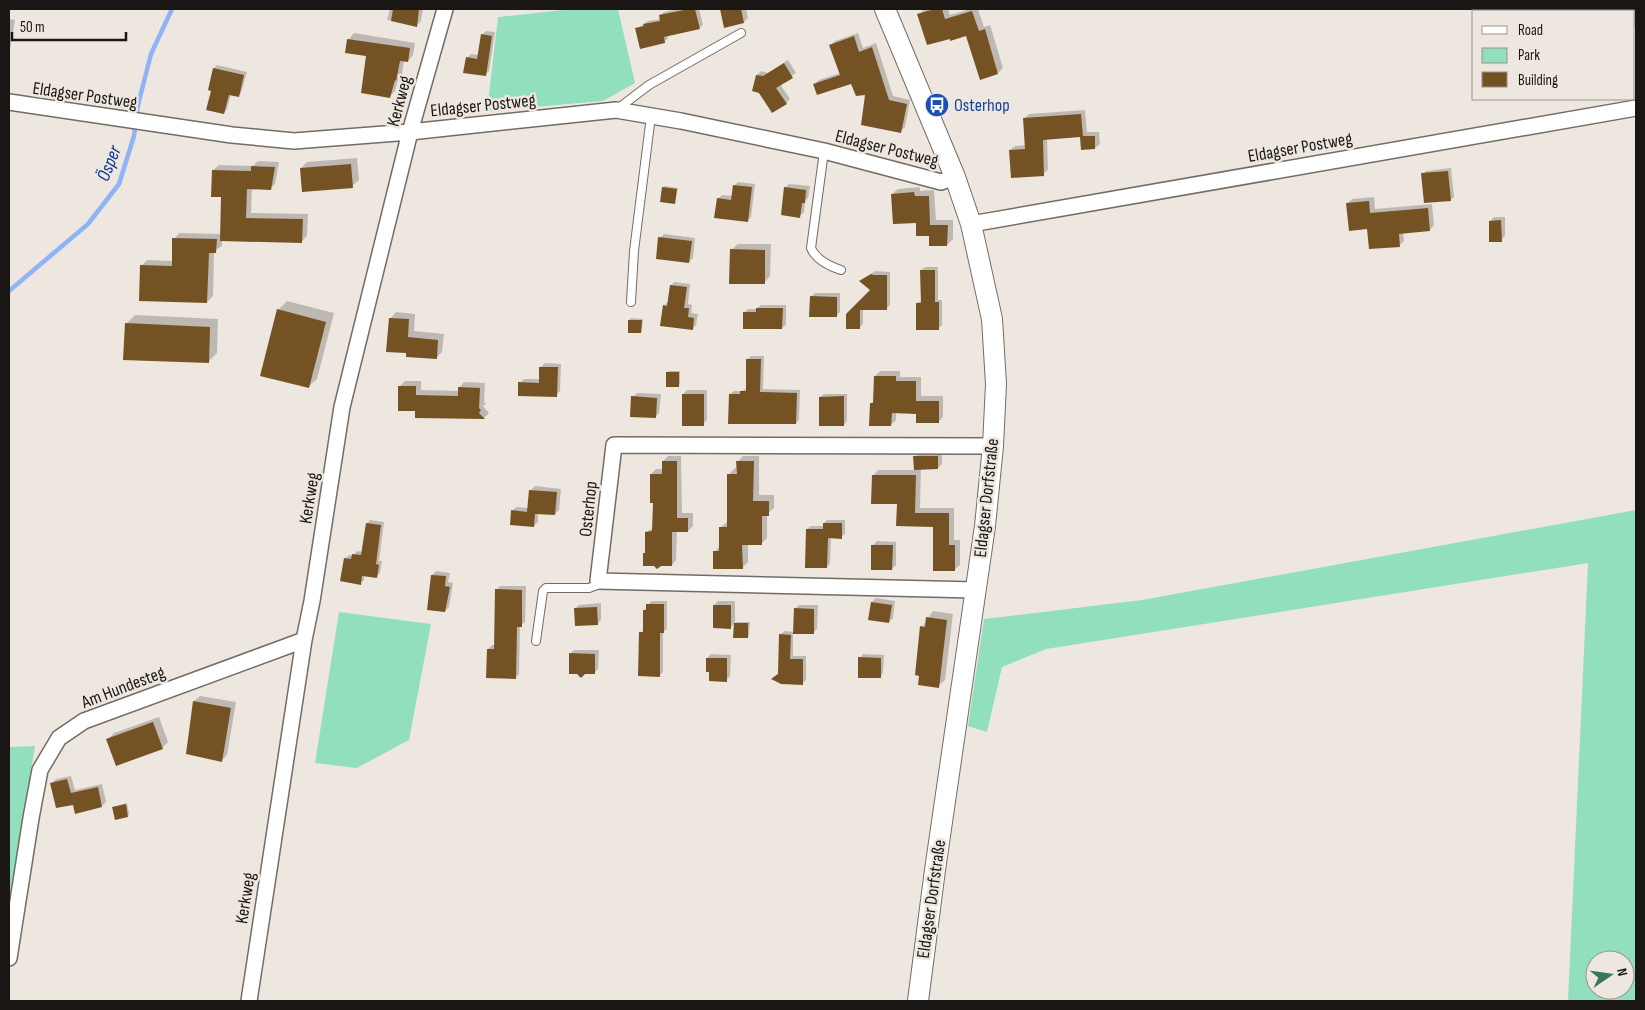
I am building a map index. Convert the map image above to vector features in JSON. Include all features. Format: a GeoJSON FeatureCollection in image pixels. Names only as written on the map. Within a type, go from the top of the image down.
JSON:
{"type":"FeatureCollection","features":[{"type":"Feature","properties":{"kind":"street","name":"Kerkweg"},"geometry":{"type":"LineString","coordinates":[[248,1001],[342,407],[410,132],[444,9]]}},
{"type":"Feature","properties":{"kind":"street","name":"Eldagser Dorfstraße"},"geometry":{"type":"LineString","coordinates":[[885,9],[954,177],[971,224],[992,319],[996,384],[993,446],[985,526],[918,1001]]}},
{"type":"Feature","properties":{"kind":"street","name":"Eldagser Postweg"},"geometry":{"type":"LineString","coordinates":[[9,102],[232,136],[294,141],[410,132],[616,110],[824,151],[941,182],[954,177]]}},
{"type":"Feature","properties":{"kind":"street","name":"Eldagser Postweg"},"geometry":{"type":"LineString","coordinates":[[971,224],[1627,105]]}},
{"type":"Feature","properties":{"kind":"street","name":"Osterhop"},"geometry":{"type":"LineString","coordinates":[[598,581],[614,445],[993,446]]}},
{"type":"Feature","properties":{"kind":"street"},"geometry":{"type":"LineString","coordinates":[[598,581],[975,590]]}},
{"type":"Feature","properties":{"kind":"street","name":"Am Hundesteg"},"geometry":{"type":"LineString","coordinates":[[9,958],[40,770],[59,738],[84,721],[304,640]]}},
{"type":"Feature","properties":{"kind":"lane"},"geometry":{"type":"LineString","coordinates":[[616,110],[649,85],[742,33]]}},
{"type":"Feature","properties":{"kind":"lane"},"geometry":{"type":"LineString","coordinates":[[631,302],[634,251],[651,116]]}},
{"type":"Feature","properties":{"kind":"lane"},"geometry":{"type":"LineString","coordinates":[[824,151],[811,248],[814,255],[830,266],[840,270]]}},
{"type":"Feature","properties":{"kind":"lane"},"geometry":{"type":"LineString","coordinates":[[536,641],[543,591],[546,588],[589,588],[597,585],[598,581]]}},
{"type":"Feature","properties":{"kind":"green space"},"geometry":{"type":"Polygon","coordinates":[[[573,9],[618,9],[635,83],[603,101],[487,111],[498,17],[573,9]]]}},
{"type":"Feature","properties":{"kind":"green space"},"geometry":{"type":"Polygon","coordinates":[[[1636,510],[1636,1001],[1568,1001],[1588,563],[1046,649],[1002,667],[987,732],[968,726],[984,619],[1142,600],[1636,510]]]}},
{"type":"Feature","properties":{"kind":"green space"},"geometry":{"type":"Polygon","coordinates":[[[339,612],[431,624],[409,740],[357,768],[315,763],[339,612]]]}},
{"type":"Feature","properties":{"kind":"green space"},"geometry":{"type":"Polygon","coordinates":[[[35,746],[9,909],[9,747],[35,746]]]}},
{"type":"Feature","properties":{"kind":"building"},"geometry":{"type":"Polygon","coordinates":[[[393,9],[419,9],[417,27],[391,21],[393,9]]]}},
{"type":"Feature","properties":{"kind":"building"},"geometry":{"type":"Polygon","coordinates":[[[695,9],[700,29],[664,37],[665,43],[640,49],[635,28],[644,26],[643,24],[660,21],[659,15],[695,9]]]}},
{"type":"Feature","properties":{"kind":"building"},"geometry":{"type":"Polygon","coordinates":[[[720,9],[741,9],[744,23],[724,28],[720,9]]]}},
{"type":"Feature","properties":{"kind":"building"},"geometry":{"type":"Polygon","coordinates":[[[942,9],[945,19],[972,11],[979,31],[985,29],[998,74],[980,80],[966,36],[927,45],[917,14],[942,9]]]}},
{"type":"Feature","properties":{"kind":"building"},"geometry":{"type":"Polygon","coordinates":[[[481,34],[492,36],[486,76],[463,73],[466,57],[477,59],[481,34]]]}},
{"type":"Feature","properties":{"kind":"building"},"geometry":{"type":"Polygon","coordinates":[[[854,36],[859,52],[872,47],[889,100],[907,104],[901,133],[861,125],[865,95],[856,96],[851,84],[817,95],[813,84],[840,75],[829,45],[854,36]]]}},
{"type":"Feature","properties":{"kind":"building"},"geometry":{"type":"Polygon","coordinates":[[[347,39],[410,48],[408,62],[400,61],[390,98],[361,93],[366,56],[345,53],[347,39]]]}},
{"type":"Feature","properties":{"kind":"building"},"geometry":{"type":"Polygon","coordinates":[[[784,63],[793,78],[776,88],[787,104],[772,113],[759,93],[752,91],[756,75],[763,76],[784,63]]]}},
{"type":"Feature","properties":{"kind":"building"},"geometry":{"type":"Polygon","coordinates":[[[213,68],[244,75],[239,97],[229,95],[224,114],[206,110],[211,91],[208,90],[213,68]]]}},
{"type":"Feature","properties":{"kind":"building"},"geometry":{"type":"Polygon","coordinates":[[[1081,114],[1083,136],[1095,136],[1095,149],[1081,150],[1080,137],[1043,140],[1044,176],[1011,178],[1009,150],[1025,149],[1023,118],[1081,114]]]}},
{"type":"Feature","properties":{"kind":"building"},"geometry":{"type":"Polygon","coordinates":[[[351,164],[353,188],[302,192],[300,168],[351,164]]]}},
{"type":"Feature","properties":{"kind":"building"},"geometry":{"type":"Polygon","coordinates":[[[251,166],[275,167],[271,190],[247,189],[246,218],[303,219],[302,243],[220,241],[221,197],[211,197],[212,170],[251,171],[251,166]]]}},
{"type":"Feature","properties":{"kind":"building"},"geometry":{"type":"Polygon","coordinates":[[[1448,171],[1451,201],[1424,203],[1421,173],[1448,171]]]}},
{"type":"Feature","properties":{"kind":"building"},"geometry":{"type":"Polygon","coordinates":[[[733,185],[752,187],[748,222],[714,218],[717,198],[731,200],[733,185]]]}},
{"type":"Feature","properties":{"kind":"building"},"geometry":{"type":"Polygon","coordinates":[[[662,187],[677,189],[675,204],[660,202],[662,187]]]}},
{"type":"Feature","properties":{"kind":"building"},"geometry":{"type":"Polygon","coordinates":[[[784,187],[806,190],[805,203],[802,203],[800,218],[781,215],[784,187]]]}},
{"type":"Feature","properties":{"kind":"building"},"geometry":{"type":"Polygon","coordinates":[[[914,192],[915,196],[929,196],[930,225],[948,225],[947,246],[929,246],[929,236],[916,236],[916,223],[893,224],[891,194],[914,192]]]}},
{"type":"Feature","properties":{"kind":"building"},"geometry":{"type":"Polygon","coordinates":[[[1369,201],[1370,213],[1428,208],[1430,231],[1399,234],[1400,247],[1369,249],[1367,229],[1349,231],[1346,203],[1369,201]]]}},
{"type":"Feature","properties":{"kind":"building"},"geometry":{"type":"Polygon","coordinates":[[[1501,220],[1502,242],[1489,242],[1489,221],[1501,220]]]}},
{"type":"Feature","properties":{"kind":"building"},"geometry":{"type":"Polygon","coordinates":[[[658,237],[692,241],[689,263],[656,259],[658,237]]]}},
{"type":"Feature","properties":{"kind":"building"},"geometry":{"type":"Polygon","coordinates":[[[172,238],[217,239],[216,253],[209,253],[207,303],[139,301],[140,265],[172,266],[172,238]]]}},
{"type":"Feature","properties":{"kind":"building"},"geometry":{"type":"Polygon","coordinates":[[[730,249],[765,250],[765,284],[729,284],[730,249]]]}},
{"type":"Feature","properties":{"kind":"building"},"geometry":{"type":"Polygon","coordinates":[[[920,270],[935,270],[935,302],[939,302],[939,330],[916,330],[916,303],[921,303],[920,270]]]}},
{"type":"Feature","properties":{"kind":"building"},"geometry":{"type":"Polygon","coordinates":[[[871,274],[887,275],[887,310],[860,310],[860,329],[846,329],[846,314],[870,290],[859,281],[871,274]]]}},
{"type":"Feature","properties":{"kind":"building"},"geometry":{"type":"Polygon","coordinates":[[[670,285],[687,287],[684,308],[689,308],[688,317],[694,318],[693,330],[660,326],[663,305],[667,306],[670,285]]]}},
{"type":"Feature","properties":{"kind":"building"},"geometry":{"type":"Polygon","coordinates":[[[810,296],[837,297],[837,317],[809,317],[810,296]]]}},
{"type":"Feature","properties":{"kind":"building"},"geometry":{"type":"Polygon","coordinates":[[[756,308],[783,308],[782,329],[743,329],[743,312],[756,312],[756,308]]]}},
{"type":"Feature","properties":{"kind":"building"},"geometry":{"type":"Polygon","coordinates":[[[277,309],[326,322],[309,388],[260,376],[277,309]]]}},
{"type":"Feature","properties":{"kind":"building"},"geometry":{"type":"Polygon","coordinates":[[[389,318],[409,319],[408,337],[438,340],[437,359],[406,357],[406,353],[386,352],[389,318]]]}},
{"type":"Feature","properties":{"kind":"building"},"geometry":{"type":"Polygon","coordinates":[[[628,320],[642,320],[641,333],[628,333],[628,320]]]}},
{"type":"Feature","properties":{"kind":"building"},"geometry":{"type":"Polygon","coordinates":[[[125,323],[210,327],[209,363],[123,360],[125,323]]]}},
{"type":"Feature","properties":{"kind":"building"},"geometry":{"type":"Polygon","coordinates":[[[746,359],[761,359],[760,392],[797,393],[796,424],[728,424],[729,394],[740,394],[740,391],[746,391],[746,359]]]}},
{"type":"Feature","properties":{"kind":"building"},"geometry":{"type":"Polygon","coordinates":[[[539,367],[558,367],[557,397],[518,396],[518,382],[539,383],[539,367]]]}},
{"type":"Feature","properties":{"kind":"building"},"geometry":{"type":"Polygon","coordinates":[[[666,372],[679,372],[679,387],[666,387],[666,372]]]}},
{"type":"Feature","properties":{"kind":"building"},"geometry":{"type":"Polygon","coordinates":[[[874,376],[896,376],[896,381],[916,381],[916,401],[939,401],[939,423],[916,423],[916,414],[892,413],[891,426],[869,426],[870,403],[873,403],[874,376]]]}},
{"type":"Feature","properties":{"kind":"building"},"geometry":{"type":"Polygon","coordinates":[[[398,386],[416,386],[416,395],[458,396],[458,387],[480,388],[479,408],[481,410],[479,413],[485,419],[415,418],[415,411],[398,411],[398,386]]]}},
{"type":"Feature","properties":{"kind":"building"},"geometry":{"type":"Polygon","coordinates":[[[682,394],[704,394],[704,426],[682,426],[682,394]]]}},
{"type":"Feature","properties":{"kind":"building"},"geometry":{"type":"Polygon","coordinates":[[[631,396],[657,398],[656,418],[630,417],[631,396]]]}},
{"type":"Feature","properties":{"kind":"building"},"geometry":{"type":"Polygon","coordinates":[[[844,396],[844,426],[819,426],[819,397],[844,396]]]}},
{"type":"Feature","properties":{"kind":"building"},"geometry":{"type":"Polygon","coordinates":[[[913,456],[938,456],[938,469],[914,470],[913,456]]]}},
{"type":"Feature","properties":{"kind":"building"},"geometry":{"type":"Polygon","coordinates":[[[662,461],[677,461],[677,518],[688,518],[688,532],[672,532],[672,566],[661,566],[657,569],[654,566],[643,566],[643,553],[645,553],[645,532],[652,531],[653,503],[650,503],[650,474],[662,474],[662,461]]]}},
{"type":"Feature","properties":{"kind":"building"},"geometry":{"type":"Polygon","coordinates":[[[736,461],[754,461],[753,501],[769,501],[769,516],[762,516],[762,545],[742,545],[743,569],[713,569],[713,551],[719,551],[719,527],[727,527],[727,474],[737,474],[736,461]]]}},
{"type":"Feature","properties":{"kind":"building"},"geometry":{"type":"Polygon","coordinates":[[[872,475],[916,475],[915,513],[949,513],[949,545],[955,545],[955,571],[933,571],[933,527],[896,526],[897,504],[871,504],[872,475]]]}},
{"type":"Feature","properties":{"kind":"building"},"geometry":{"type":"Polygon","coordinates":[[[529,490],[557,492],[555,515],[535,514],[534,527],[510,525],[511,510],[527,512],[529,490]]]}},
{"type":"Feature","properties":{"kind":"building"},"geometry":{"type":"Polygon","coordinates":[[[366,523],[381,525],[376,564],[379,565],[377,578],[362,576],[361,585],[340,581],[344,558],[351,559],[352,554],[361,555],[366,523]]]}},
{"type":"Feature","properties":{"kind":"building"},"geometry":{"type":"Polygon","coordinates":[[[823,523],[842,523],[842,539],[828,538],[827,568],[805,568],[806,529],[823,529],[823,523]]]}},
{"type":"Feature","properties":{"kind":"building"},"geometry":{"type":"Polygon","coordinates":[[[871,545],[893,545],[892,570],[871,570],[871,545]]]}},
{"type":"Feature","properties":{"kind":"building"},"geometry":{"type":"Polygon","coordinates":[[[431,575],[446,576],[445,586],[450,587],[445,612],[427,610],[431,575]]]}},
{"type":"Feature","properties":{"kind":"building"},"geometry":{"type":"Polygon","coordinates":[[[495,589],[522,590],[522,627],[517,627],[516,679],[486,678],[487,649],[494,649],[495,589]]]}},
{"type":"Feature","properties":{"kind":"building"},"geometry":{"type":"Polygon","coordinates":[[[871,602],[892,605],[889,623],[868,620],[871,602]]]}},
{"type":"Feature","properties":{"kind":"building"},"geometry":{"type":"Polygon","coordinates":[[[646,604],[664,604],[664,633],[660,633],[660,677],[638,676],[639,632],[643,632],[643,610],[646,610],[646,604]]]}},
{"type":"Feature","properties":{"kind":"building"},"geometry":{"type":"Polygon","coordinates":[[[713,605],[731,605],[731,629],[713,628],[713,605]]]}},
{"type":"Feature","properties":{"kind":"building"},"geometry":{"type":"Polygon","coordinates":[[[597,607],[598,625],[575,626],[574,608],[597,607]]]}},
{"type":"Feature","properties":{"kind":"building"},"geometry":{"type":"Polygon","coordinates":[[[794,608],[814,609],[814,634],[793,634],[794,608]]]}},
{"type":"Feature","properties":{"kind":"building"},"geometry":{"type":"Polygon","coordinates":[[[926,617],[947,620],[939,688],[918,685],[919,676],[915,675],[920,626],[925,627],[926,617]]]}},
{"type":"Feature","properties":{"kind":"building"},"geometry":{"type":"Polygon","coordinates":[[[734,623],[748,623],[748,638],[733,638],[734,623]]]}},
{"type":"Feature","properties":{"kind":"building"},"geometry":{"type":"Polygon","coordinates":[[[779,634],[791,635],[790,659],[803,659],[803,685],[781,684],[771,679],[778,674],[779,634]]]}},
{"type":"Feature","properties":{"kind":"building"},"geometry":{"type":"Polygon","coordinates":[[[569,653],[595,654],[595,674],[585,674],[581,678],[577,674],[569,674],[569,653]]]}},
{"type":"Feature","properties":{"kind":"building"},"geometry":{"type":"Polygon","coordinates":[[[858,657],[881,658],[881,678],[858,678],[858,657]]]}},
{"type":"Feature","properties":{"kind":"building"},"geometry":{"type":"Polygon","coordinates":[[[706,658],[727,658],[727,682],[709,681],[709,672],[706,672],[706,658]]]}},
{"type":"Feature","properties":{"kind":"building"},"geometry":{"type":"Polygon","coordinates":[[[193,701],[231,708],[222,762],[186,754],[193,701]]]}},
{"type":"Feature","properties":{"kind":"building"},"geometry":{"type":"Polygon","coordinates":[[[153,722],[163,749],[116,766],[106,739],[153,722]]]}},
{"type":"Feature","properties":{"kind":"building"},"geometry":{"type":"Polygon","coordinates":[[[67,779],[71,793],[98,787],[102,807],[75,814],[73,805],[56,808],[50,783],[67,779]]]}},
{"type":"Feature","properties":{"kind":"building"},"geometry":{"type":"Polygon","coordinates":[[[126,804],[128,817],[115,820],[112,807],[126,804]]]}},
{"type":"Feature","properties":{"kind":"waterway","name":"Ösper"},"geometry":{"type":"LineString","coordinates":[[9,291],[88,224],[119,184],[134,136],[138,105],[151,54],[172,9]]}},
{"type":"Feature","properties":{"kind":"place","name":"Osterhop"},"geometry":{"type":"Point","coordinates":[937,105]}}]}
